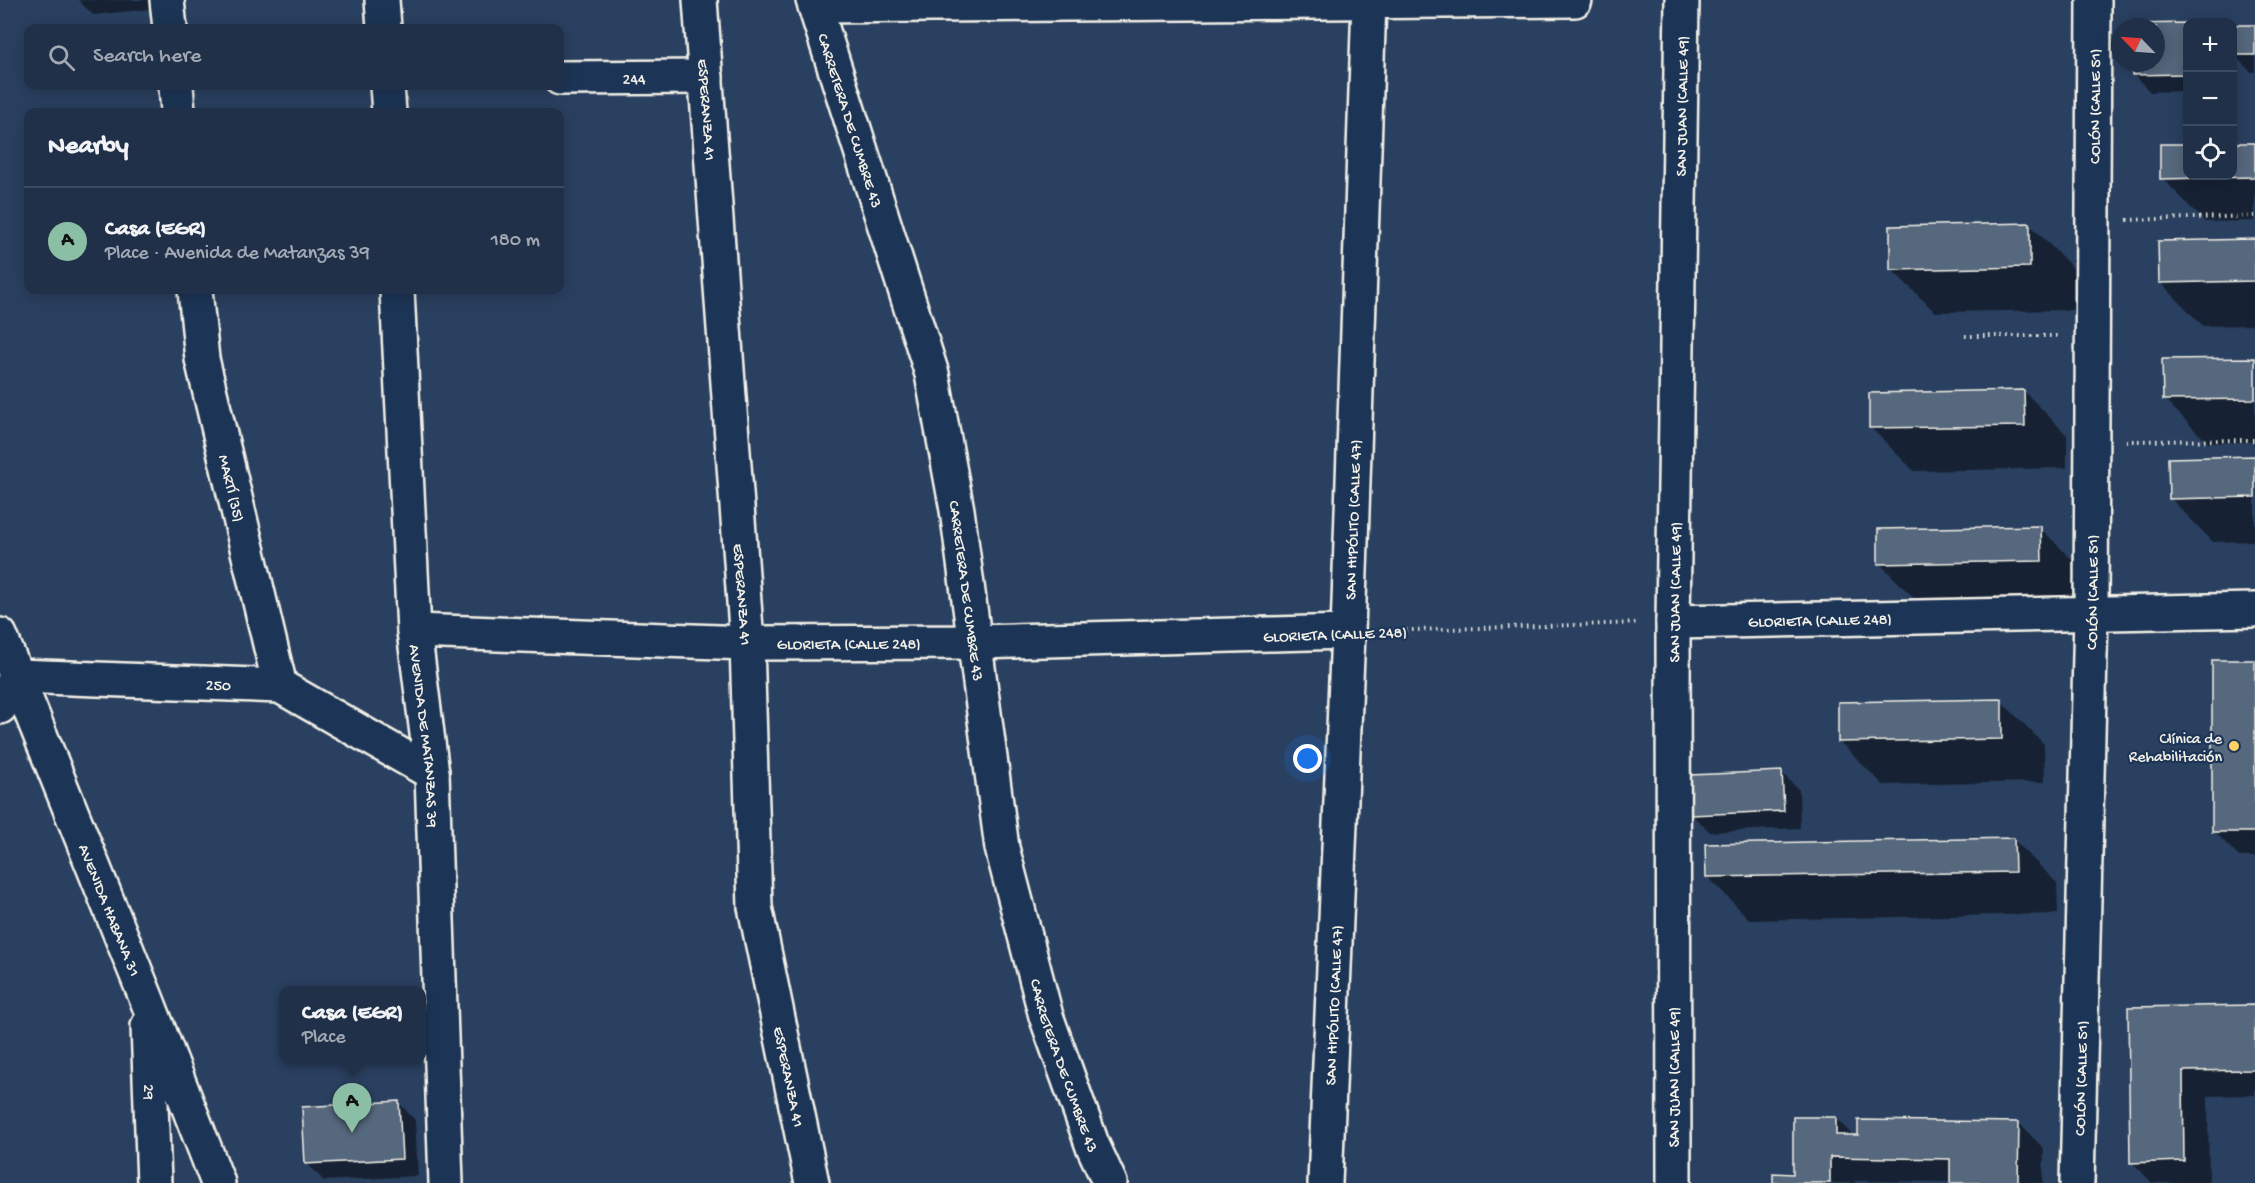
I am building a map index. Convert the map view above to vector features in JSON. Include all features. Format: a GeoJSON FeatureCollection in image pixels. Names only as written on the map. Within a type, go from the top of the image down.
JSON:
{"type":"FeatureCollection","features":[{"type":"Feature","properties":{"kind":"street"},"geometry":{"type":"LineString","coordinates":[[167,0],[170,24]]}},
{"type":"Feature","properties":{"kind":"street"},"geometry":{"type":"LineString","coordinates":[[382,0],[384,24]]}},
{"type":"Feature","properties":{"kind":"street","name":"ESPERANZA 41"},"geometry":{"type":"LineString","coordinates":[[700,0],[747,643],[755,907],[812,1183]]}},
{"type":"Feature","properties":{"kind":"street"},"geometry":{"type":"LineString","coordinates":[[814,3],[1575,0]]}},
{"type":"Feature","properties":{"kind":"street","name":"SAN JUAN (CALLE 49)"},"geometry":{"type":"LineString","coordinates":[[1674,1183],[1672,622],[1682,0]]}},
{"type":"Feature","properties":{"kind":"street","name":"COLÓN (CALLE 51)"},"geometry":{"type":"LineString","coordinates":[[2077,1183],[2091,614],[2094,0]]}},
{"type":"Feature","properties":{"kind":"street","name":"SAN HIPÓLITO (CALLE 47)"},"geometry":{"type":"LineString","coordinates":[[1325,1183],[1348,633],[1369,1]]}},
{"type":"Feature","properties":{"kind":"street","name":"CARRETERA DE CUMBRE 43"},"geometry":{"type":"LineString","coordinates":[[814,3],[932,374],[957,510],[1002,848],[1046,1016],[1092,1144],[1110,1183]]}},
{"type":"Feature","properties":{"kind":"street","name":"244"},"geometry":{"type":"LineString","coordinates":[[564,78],[706,77]]}},
{"type":"Feature","properties":{"kind":"street"},"geometry":{"type":"LineString","coordinates":[[176,90],[178,108]]}},
{"type":"Feature","properties":{"kind":"street"},"geometry":{"type":"LineString","coordinates":[[387,90],[389,108]]}},
{"type":"Feature","properties":{"kind":"street","name":"MARTÍ (35)"},"geometry":{"type":"LineString","coordinates":[[195,294],[202,359],[280,686]]}},
{"type":"Feature","properties":{"kind":"street","name":"AVENIDA DE MATANZAS 39"},"geometry":{"type":"LineString","coordinates":[[397,294],[414,631],[432,773],[446,1183]]}},
{"type":"Feature","properties":{"kind":"street","name":"GLORIETA (CALLE 248)"},"geometry":{"type":"LineString","coordinates":[[1672,622],[2255,610]]}},
{"type":"Feature","properties":{"kind":"street","name":"GLORIETA (CALLE 248)"},"geometry":{"type":"LineString","coordinates":[[414,631],[747,643],[975,642],[1348,633]]}},
{"type":"Feature","properties":{"kind":"street","name":"AVENIDA HABANA 31"},"geometry":{"type":"LineString","coordinates":[[0,635],[218,1183]]}},
{"type":"Feature","properties":{"kind":"street"},"geometry":{"type":"LineString","coordinates":[[0,707],[17,676]]}},
{"type":"Feature","properties":{"kind":"street","name":"250"},"geometry":{"type":"LineString","coordinates":[[17,676],[280,686],[432,773]]}},
{"type":"Feature","properties":{"kind":"street","name":"29"},"geometry":{"type":"LineString","coordinates":[[147,1000],[154,1183]]}},
{"type":"Feature","properties":{"kind":"path"},"geometry":{"type":"LineString","coordinates":[[2093,221],[2255,216]]}},
{"type":"Feature","properties":{"kind":"path"},"geometry":{"type":"LineString","coordinates":[[1965,336],[2092,336]]}},
{"type":"Feature","properties":{"kind":"path"},"geometry":{"type":"LineString","coordinates":[[2092,442],[2255,440]]}},
{"type":"Feature","properties":{"kind":"path","name":"GLORIETA (CALLE 248)"},"geometry":{"type":"LineString","coordinates":[[1348,633],[1672,622]]}},
{"type":"Feature","properties":{"kind":"building"},"geometry":{"type":"Polygon","coordinates":[[[2165,23],[2183,23],[2183,74],[2132,75],[2132,72],[2165,72],[2165,23]]]}},
{"type":"Feature","properties":{"kind":"building"},"geometry":{"type":"Polygon","coordinates":[[[2237,25],[2255,25],[2255,55],[2237,55],[2237,25]]]}},
{"type":"Feature","properties":{"kind":"building"},"geometry":{"type":"Polygon","coordinates":[[[2237,143],[2255,143],[2255,177],[2237,177],[2237,143]]]}},
{"type":"Feature","properties":{"kind":"building"},"geometry":{"type":"Polygon","coordinates":[[[2160,144],[2183,144],[2183,179],[2160,179],[2160,144]]]}},
{"type":"Feature","properties":{"kind":"building"},"geometry":{"type":"Polygon","coordinates":[[[2030,223],[2030,267],[1890,270],[1890,226],[2030,223]]]}},
{"type":"Feature","properties":{"kind":"building"},"geometry":{"type":"Polygon","coordinates":[[[2255,239],[2255,281],[2159,283],[2158,241],[2255,239]]]}},
{"type":"Feature","properties":{"kind":"building"},"geometry":{"type":"Polygon","coordinates":[[[2255,358],[2255,399],[2163,400],[2162,359],[2255,358]]]}},
{"type":"Feature","properties":{"kind":"building"},"geometry":{"type":"Polygon","coordinates":[[[2024,390],[2025,426],[1869,428],[1869,393],[2024,390]]]}},
{"type":"Feature","properties":{"kind":"building"},"geometry":{"type":"Polygon","coordinates":[[[2255,456],[2255,497],[2169,499],[2168,458],[2255,456]]]}},
{"type":"Feature","properties":{"kind":"building"},"geometry":{"type":"Polygon","coordinates":[[[2041,526],[2042,561],[1878,564],[1878,529],[2041,526]]]}},
{"type":"Feature","properties":{"kind":"building","name":"Clínica de Rehabilitación"},"geometry":{"type":"Polygon","coordinates":[[[2212,660],[2255,660],[2255,832],[2212,832],[2212,660]]]}},
{"type":"Feature","properties":{"kind":"building"},"geometry":{"type":"Polygon","coordinates":[[[2002,699],[2002,739],[1838,742],[1838,702],[2002,699]]]}},
{"type":"Feature","properties":{"kind":"building"},"geometry":{"type":"Polygon","coordinates":[[[1782,771],[1784,811],[1691,815],[1690,775],[1782,771]]]}},
{"type":"Feature","properties":{"kind":"building"},"geometry":{"type":"Polygon","coordinates":[[[2014,838],[2015,872],[1706,877],[1705,844],[2014,838]]]}},
{"type":"Feature","properties":{"kind":"building"},"geometry":{"type":"Polygon","coordinates":[[[2255,1005],[2255,1070],[2183,1071],[2184,1161],[2130,1163],[2128,1007],[2255,1005]]]}},
{"type":"Feature","properties":{"kind":"building"},"geometry":{"type":"Polygon","coordinates":[[[399,1101],[402,1159],[305,1164],[302,1107],[399,1101]]]}},
{"type":"Feature","properties":{"kind":"building"},"geometry":{"type":"Polygon","coordinates":[[[1793,1117],[1836,1117],[1836,1135],[1858,1135],[1858,1120],[2019,1122],[2018,1183],[1950,1183],[1950,1159],[1830,1157],[1830,1183],[1773,1183],[1773,1173],[1793,1174],[1793,1117]]]}},
{"type":"Feature","properties":{"kind":"place","name":"Clínica de Rehabilitación"},"geometry":{"type":"Point","coordinates":[2234,746]}},
{"type":"Feature","properties":{"kind":"place","name":"Casa (EGR)"},"geometry":{"type":"Point","coordinates":[352,1133]}}]}
